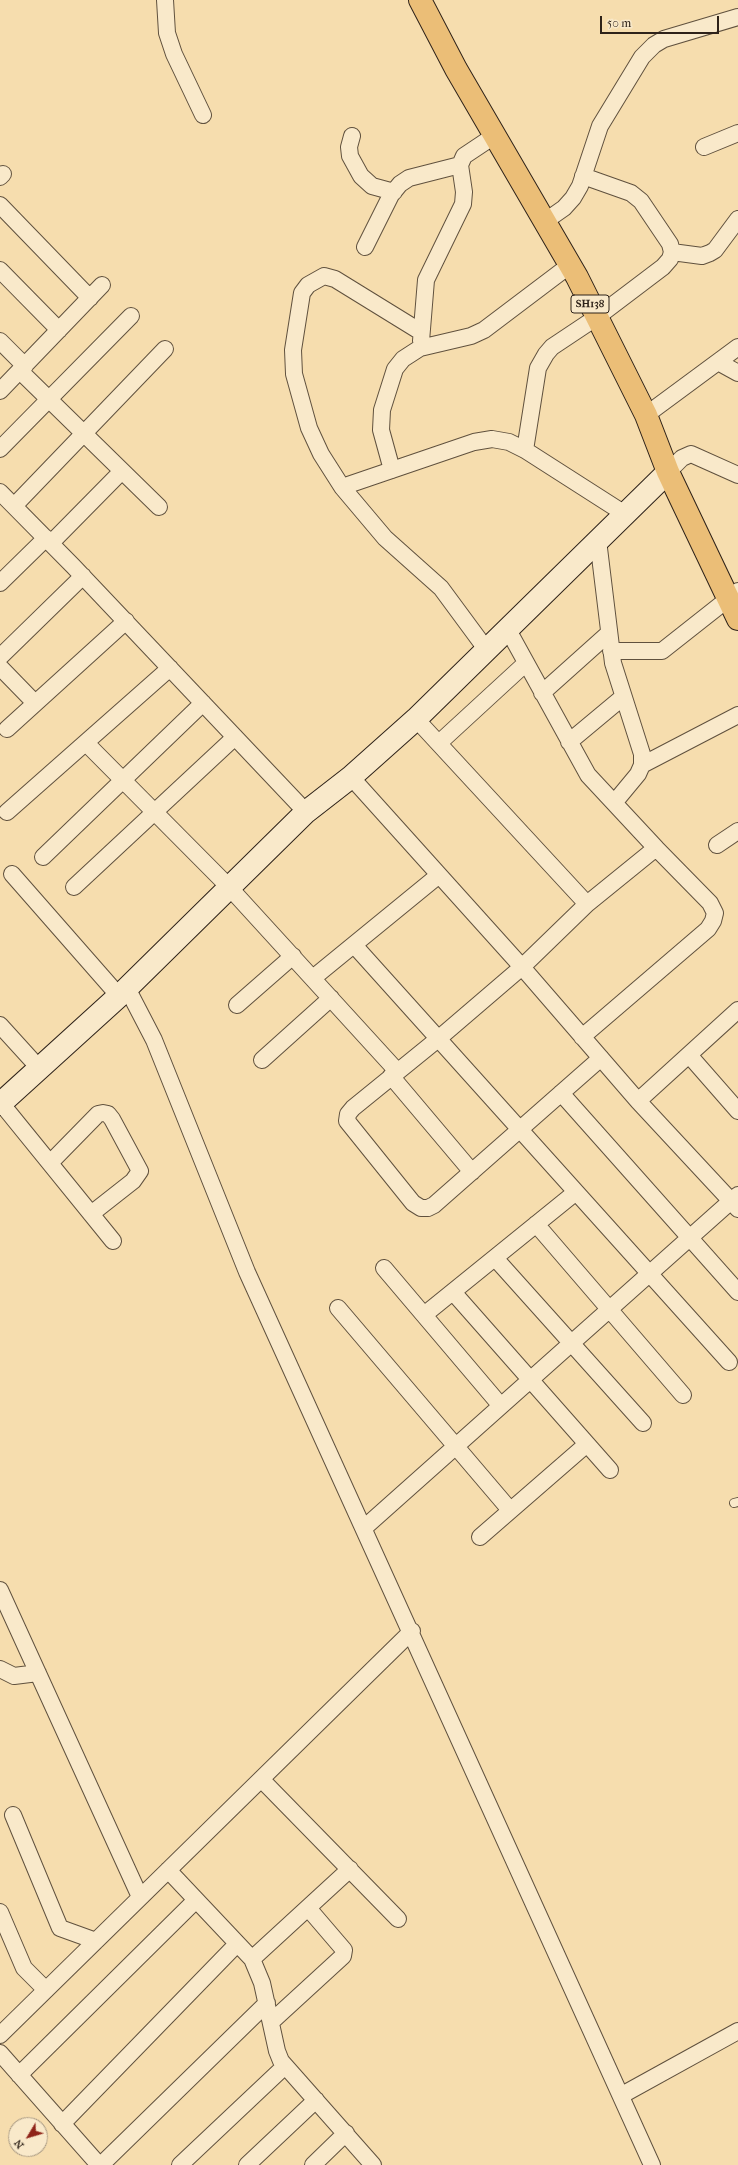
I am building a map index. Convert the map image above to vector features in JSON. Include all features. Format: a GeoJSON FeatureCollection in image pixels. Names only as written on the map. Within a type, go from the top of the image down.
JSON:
{"type":"FeatureCollection","features":[{"type":"Feature","properties":{"kind":"main road","name":"SH138"},"geometry":{"type":"LineString","coordinates":[[420,0],[456,69],[570,265],[646,415],[668,472],[733,594],[738,619]]}},
{"type":"Feature","properties":{"kind":"street"},"geometry":{"type":"LineString","coordinates":[[165,0],[167,33],[174,54],[203,115]]}},
{"type":"Feature","properties":{"kind":"street"},"geometry":{"type":"LineString","coordinates":[[544,222],[564,208],[573,198],[583,176],[600,126],[642,57],[654,45],[664,39],[738,17]]}},
{"type":"Feature","properties":{"kind":"street"},"geometry":{"type":"LineString","coordinates":[[704,147],[738,133]]}},
{"type":"Feature","properties":{"kind":"street"},"geometry":{"type":"LineString","coordinates":[[352,136],[349,147],[350,156],[361,176],[372,186],[394,192]]}},
{"type":"Feature","properties":{"kind":"street"},"geometry":{"type":"LineString","coordinates":[[420,348],[426,280],[463,204],[464,192],[460,165],[464,156],[494,136]]}},
{"type":"Feature","properties":{"kind":"street"},"geometry":{"type":"LineString","coordinates":[[365,247],[394,192],[400,184],[409,178],[460,165]]}},
{"type":"Feature","properties":{"kind":"street"},"geometry":{"type":"LineString","coordinates":[[525,450],[538,368],[552,347],[597,318],[663,267],[670,259],[672,252],[670,244],[641,201],[631,193],[583,176]]}},
{"type":"Feature","properties":{"kind":"street"},"geometry":{"type":"LineString","coordinates":[[0,205],[90,298]]}},
{"type":"Feature","properties":{"kind":"street"},"geometry":{"type":"LineString","coordinates":[[672,252],[702,256],[710,253],[715,250],[738,219]]}},
{"type":"Feature","properties":{"kind":"street"},"geometry":{"type":"LineString","coordinates":[[392,470],[382,430],[382,410],[395,369],[403,359],[420,348],[471,336],[484,330],[570,265]]}},
{"type":"Feature","properties":{"kind":"street"},"geometry":{"type":"LineString","coordinates":[[0,270],[59,330]]}},
{"type":"Feature","properties":{"kind":"street"},"geometry":{"type":"LineString","coordinates":[[421,332],[335,279],[324,276],[308,285],[302,293],[293,350],[294,374],[309,428],[321,454],[342,488],[385,538],[441,588],[486,649]]}},
{"type":"Feature","properties":{"kind":"street"},"geometry":{"type":"LineString","coordinates":[[0,391],[102,285]]}},
{"type":"Feature","properties":{"kind":"street"},"geometry":{"type":"LineString","coordinates":[[0,449],[132,316]]}},
{"type":"Feature","properties":{"kind":"street"},"geometry":{"type":"LineString","coordinates":[[0,341],[48,399],[159,507]]}},
{"type":"Feature","properties":{"kind":"street"},"geometry":{"type":"LineString","coordinates":[[646,415],[738,347]]}},
{"type":"Feature","properties":{"kind":"street"},"geometry":{"type":"LineString","coordinates":[[14,506],[165,349]]}},
{"type":"Feature","properties":{"kind":"street"},"geometry":{"type":"LineString","coordinates":[[718,362],[738,373]]}},
{"type":"Feature","properties":{"kind":"street"},"geometry":{"type":"LineString","coordinates":[[342,488],[474,442],[492,439],[509,442],[525,450],[625,514]]}},
{"type":"Feature","properties":{"kind":"street"},"geometry":{"type":"LineString","coordinates":[[113,1241],[0,1103],[123,992],[306,812],[351,777],[416,719],[507,628],[682,458],[692,454],[738,475]]}},
{"type":"Feature","properties":{"kind":"street"},"geometry":{"type":"LineString","coordinates":[[0,583],[48,541],[122,471]]}},
{"type":"Feature","properties":{"kind":"street"},"geometry":{"type":"LineString","coordinates":[[0,492],[83,576],[306,812]]}},
{"type":"Feature","properties":{"kind":"street"},"geometry":{"type":"LineString","coordinates":[[598,540],[611,651],[623,697],[642,754],[642,765],[638,774],[614,803]]}},
{"type":"Feature","properties":{"kind":"street"},"geometry":{"type":"LineString","coordinates":[[0,657],[83,576]]}},
{"type":"Feature","properties":{"kind":"street"},"geometry":{"type":"LineString","coordinates":[[611,651],[662,651],[733,594]]}},
{"type":"Feature","properties":{"kind":"street"},"geometry":{"type":"LineString","coordinates":[[7,729],[126,621]]}},
{"type":"Feature","properties":{"kind":"street"},"geometry":{"type":"LineString","coordinates":[[507,628],[588,775],[710,903],[715,913],[713,921],[708,929],[582,1037]]}},
{"type":"Feature","properties":{"kind":"street"},"geometry":{"type":"LineString","coordinates":[[542,692],[609,633]]}},
{"type":"Feature","properties":{"kind":"street"},"geometry":{"type":"LineString","coordinates":[[439,743],[526,663]]}},
{"type":"Feature","properties":{"kind":"street"},"geometry":{"type":"LineString","coordinates":[[0,667],[35,703]]}},
{"type":"Feature","properties":{"kind":"street"},"geometry":{"type":"LineString","coordinates":[[7,812],[170,668]]}},
{"type":"Feature","properties":{"kind":"street"},"geometry":{"type":"LineString","coordinates":[[569,742],[623,697]]}},
{"type":"Feature","properties":{"kind":"street"},"geometry":{"type":"LineString","coordinates":[[43,857],[203,703]]}},
{"type":"Feature","properties":{"kind":"street"},"geometry":{"type":"LineString","coordinates":[[642,765],[738,715]]}},
{"type":"Feature","properties":{"kind":"street"},"geometry":{"type":"LineString","coordinates":[[416,719],[587,904]]}},
{"type":"Feature","properties":{"kind":"street"},"geometry":{"type":"LineString","coordinates":[[74,887],[235,737]]}},
{"type":"Feature","properties":{"kind":"street"},"geometry":{"type":"LineString","coordinates":[[86,742],[229,887],[331,998],[472,1172]]}},
{"type":"Feature","properties":{"kind":"street"},"geometry":{"type":"LineString","coordinates":[[351,777],[522,967],[638,1101],[736,1202],[649,1273],[364,1528]]}},
{"type":"Feature","properties":{"kind":"street"},"geometry":{"type":"LineString","coordinates":[[717,846],[738,831]]}},
{"type":"Feature","properties":{"kind":"street"},"geometry":{"type":"LineString","coordinates":[[601,1058],[434,1205],[428,1208],[420,1208],[413,1203],[347,1121],[348,1114],[353,1108],[438,1039],[522,967],[587,904],[656,848]]}},
{"type":"Feature","properties":{"kind":"street"},"geometry":{"type":"LineString","coordinates":[[12,874],[123,992],[154,1040],[247,1272],[412,1631],[622,2095],[652,2165]]}},
{"type":"Feature","properties":{"kind":"street"},"geometry":{"type":"LineString","coordinates":[[313,978],[439,875]]}},
{"type":"Feature","properties":{"kind":"street"},"geometry":{"type":"LineString","coordinates":[[354,945],[729,1362]]}},
{"type":"Feature","properties":{"kind":"street"},"geometry":{"type":"LineString","coordinates":[[237,1005],[293,956]]}},
{"type":"Feature","properties":{"kind":"street"},"geometry":{"type":"LineString","coordinates":[[262,1060],[331,998]]}},
{"type":"Feature","properties":{"kind":"street"},"geometry":{"type":"LineString","coordinates":[[638,1101],[737,1014]]}},
{"type":"Feature","properties":{"kind":"street"},"geometry":{"type":"LineString","coordinates":[[0,1026],[38,1068]]}},
{"type":"Feature","properties":{"kind":"street"},"geometry":{"type":"LineString","coordinates":[[689,1055],[738,1111]]}},
{"type":"Feature","properties":{"kind":"street"},"geometry":{"type":"LineString","coordinates":[[561,1093],[738,1292]]}},
{"type":"Feature","properties":{"kind":"street"},"geometry":{"type":"LineString","coordinates":[[50,1163],[98,1114],[103,1113],[112,1119],[140,1171],[138,1177],[91,1214]]}},
{"type":"Feature","properties":{"kind":"street"},"geometry":{"type":"LineString","coordinates":[[424,1315],[576,1192]]}},
{"type":"Feature","properties":{"kind":"street"},"geometry":{"type":"LineString","coordinates":[[536,1224],[684,1395]]}},
{"type":"Feature","properties":{"kind":"street"},"geometry":{"type":"LineString","coordinates":[[495,1258],[643,1423]]}},
{"type":"Feature","properties":{"kind":"street"},"geometry":{"type":"LineString","coordinates":[[384,1268],[501,1406]]}},
{"type":"Feature","properties":{"kind":"street"},"geometry":{"type":"LineString","coordinates":[[453,1292],[610,1470]]}},
{"type":"Feature","properties":{"kind":"street"},"geometry":{"type":"LineString","coordinates":[[338,1308],[510,1510]]}},
{"type":"Feature","properties":{"kind":"street"},"geometry":{"type":"LineString","coordinates":[[480,1537],[586,1444]]}},
{"type":"Feature","properties":{"kind":"street"},"geometry":{"type":"LineString","coordinates":[[0,1590],[140,1897]]}},
{"type":"Feature","properties":{"kind":"street"},"geometry":{"type":"LineString","coordinates":[[0,2035],[412,1631]]}},
{"type":"Feature","properties":{"kind":"street"},"geometry":{"type":"LineString","coordinates":[[0,1669],[14,1676],[38,1673]]}},
{"type":"Feature","properties":{"kind":"street"},"geometry":{"type":"LineString","coordinates":[[261,1779],[398,1919]]}},
{"type":"Feature","properties":{"kind":"street"},"geometry":{"type":"LineString","coordinates":[[13,1815],[60,1928],[96,1941]]}},
{"type":"Feature","properties":{"kind":"street"},"geometry":{"type":"LineString","coordinates":[[252,1959],[350,1869]]}},
{"type":"Feature","properties":{"kind":"street"},"geometry":{"type":"LineString","coordinates":[[168,1870],[252,1959],[258,1969],[277,2050],[285,2066],[373,2165]]}},
{"type":"Feature","properties":{"kind":"street"},"geometry":{"type":"LineString","coordinates":[[20,2075],[196,1900]]}},
{"type":"Feature","properties":{"kind":"street"},"geometry":{"type":"LineString","coordinates":[[271,2022],[343,1956],[344,1950],[308,1908]]}},
{"type":"Feature","properties":{"kind":"street"},"geometry":{"type":"LineString","coordinates":[[0,1912],[24,1968],[46,1990]]}},
{"type":"Feature","properties":{"kind":"street"},"geometry":{"type":"LineString","coordinates":[[62,2124],[237,1944]]}},
{"type":"Feature","properties":{"kind":"street"},"geometry":{"type":"LineString","coordinates":[[0,2053],[100,2165],[267,2003]]}},
{"type":"Feature","properties":{"kind":"street"},"geometry":{"type":"LineString","coordinates":[[622,2095],[738,2031]]}},
{"type":"Feature","properties":{"kind":"street"},"geometry":{"type":"LineString","coordinates":[[180,2165],[285,2066]]}},
{"type":"Feature","properties":{"kind":"street"},"geometry":{"type":"LineString","coordinates":[[247,2165],[316,2100]]}},
{"type":"Feature","properties":{"kind":"street"},"geometry":{"type":"LineString","coordinates":[[313,2165],[346,2133]]}}]}
